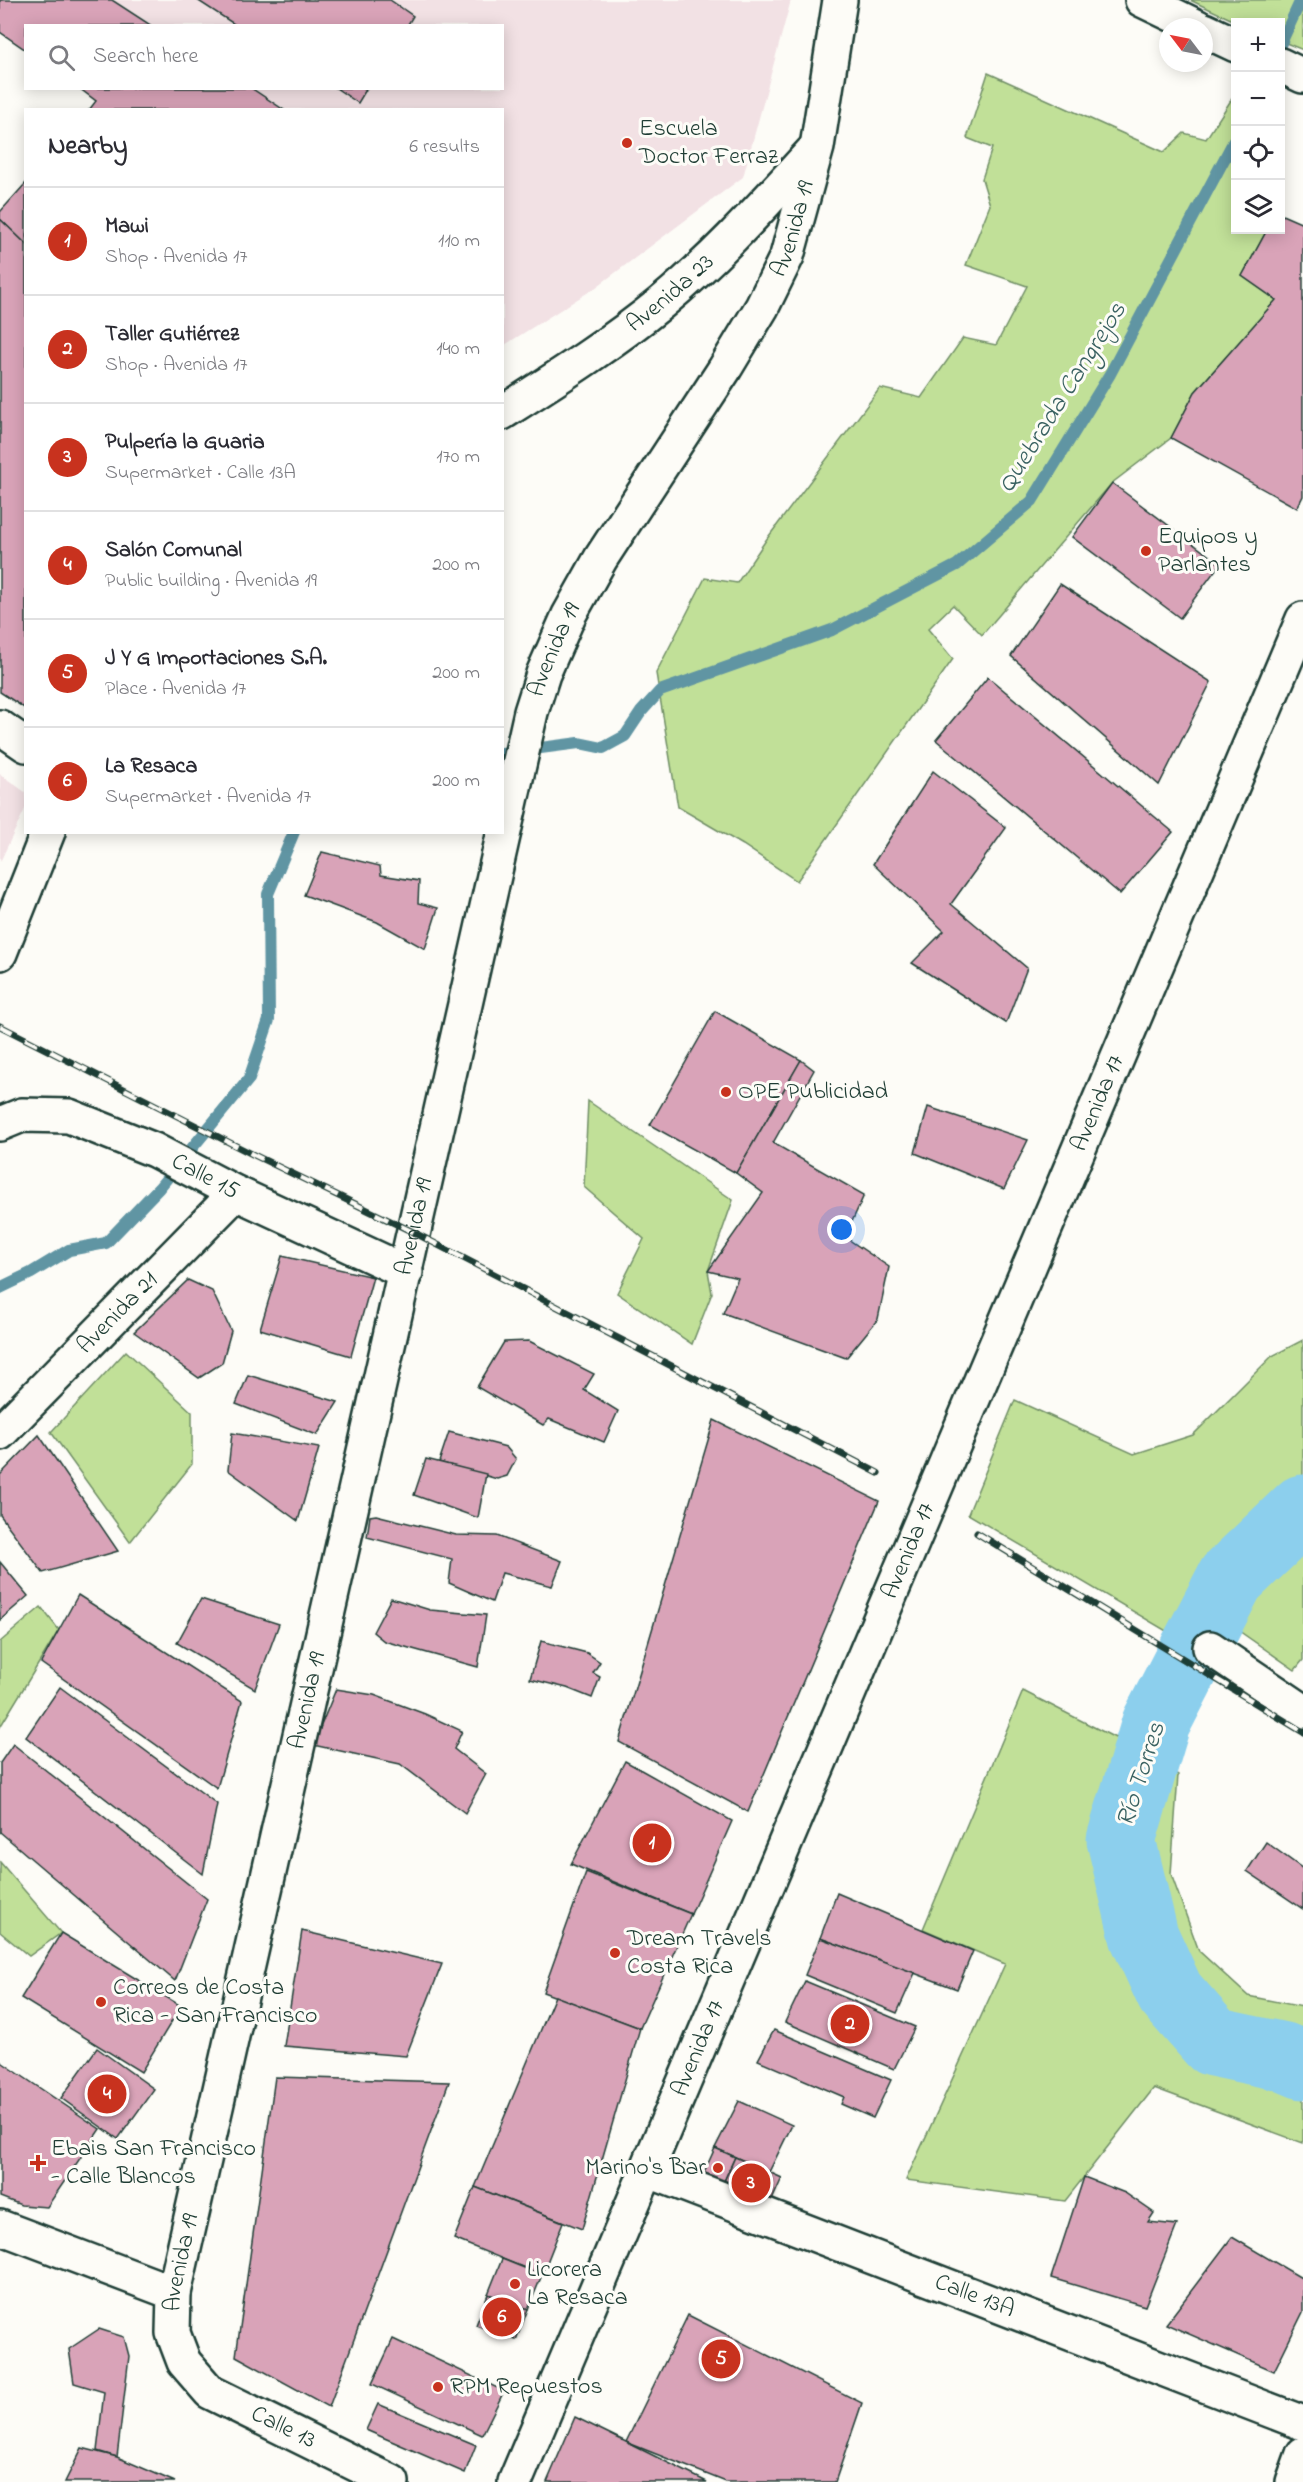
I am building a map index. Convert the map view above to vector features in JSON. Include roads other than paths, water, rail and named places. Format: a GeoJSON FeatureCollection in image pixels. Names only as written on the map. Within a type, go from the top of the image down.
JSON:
{"type":"FeatureCollection","features":[{"type":"Feature","properties":{"kind":"street","name":"Avenida 19"},"geometry":{"type":"LineString","coordinates":[[504,830],[531,712],[543,674],[574,605],[601,558],[694,417],[762,307],[787,256],[817,147],[840,0]]}},
{"type":"Feature","properties":{"kind":"street"},"geometry":{"type":"LineString","coordinates":[[1142,0],[1179,18]]}},
{"type":"Feature","properties":{"kind":"street"},"geometry":{"type":"LineString","coordinates":[[1213,34],[1231,43]]}},
{"type":"Feature","properties":{"kind":"street","name":"Avenida 23"},"geometry":{"type":"LineString","coordinates":[[504,412],[586,359],[661,302],[745,226],[817,147]]}},
{"type":"Feature","properties":{"kind":"street","name":"Avenida 17"},"geometry":{"type":"LineString","coordinates":[[515,2482],[1303,619]]}},
{"type":"Feature","properties":{"kind":"street"},"geometry":{"type":"LineString","coordinates":[[0,727],[24,744]]}},
{"type":"Feature","properties":{"kind":"street"},"geometry":{"type":"LineString","coordinates":[[0,953],[47,834]]}},
{"type":"Feature","properties":{"kind":"street","name":"Avenida 19"},"geometry":{"type":"LineString","coordinates":[[184,2362],[173,2333],[174,2293],[503,834]]}},
{"type":"Feature","properties":{"kind":"street","name":"Calle 15"},"geometry":{"type":"LineString","coordinates":[[0,1124],[22,1115],[69,1116],[154,1150],[233,1192],[406,1272]]}},
{"type":"Feature","properties":{"kind":"street","name":"Avenida 21"},"geometry":{"type":"LineString","coordinates":[[0,1433],[233,1192]]}},
{"type":"Feature","properties":{"kind":"street"},"geometry":{"type":"LineString","coordinates":[[1210,1648],[1303,1711]]}},
{"type":"Feature","properties":{"kind":"street","name":"Calle 13A"},"geometry":{"type":"LineString","coordinates":[[647,2170],[1303,2423]]}},
{"type":"Feature","properties":{"kind":"street"},"geometry":{"type":"LineString","coordinates":[[0,2227],[174,2293]]}},
{"type":"Feature","properties":{"kind":"street","name":"Calle 13"},"geometry":{"type":"LineString","coordinates":[[184,2362],[210,2392],[392,2482]]}},
{"type":"Feature","properties":{"kind":"street"},"geometry":{"type":"LineString","coordinates":[[1293,2482],[1303,2454]]}},
{"type":"Feature","properties":{"kind":"waterway","name":"Quebrada Cangrejos"},"geometry":{"type":"LineString","coordinates":[[1285,34],[1301,0]]}},
{"type":"Feature","properties":{"kind":"waterway","name":"Quebrada Cangrejos"},"geometry":{"type":"LineString","coordinates":[[504,753],[579,743],[603,748],[625,736],[641,712],[660,691],[832,630],[957,565],[1032,501],[1110,374],[1231,146]]}},
{"type":"Feature","properties":{"kind":"waterway","name":"Quebrada Cangrejos"},"geometry":{"type":"LineString","coordinates":[[0,1288],[31,1273],[69,1250],[106,1243],[159,1188],[249,1079],[269,1020],[268,894],[293,834]]}},
{"type":"Feature","properties":{"kind":"waterway","name":"Río Torres"},"geometry":{"type":"LineString","coordinates":[[1303,1509],[1231,1578],[1156,1723],[1121,1840],[1144,1936],[1170,1993],[1213,2042],[1284,2057],[1303,2065]]}},
{"type":"Feature","properties":{"kind":"railway"},"geometry":{"type":"LineString","coordinates":[[0,1026],[254,1155],[413,1232],[878,1473]]}},
{"type":"Feature","properties":{"kind":"railway"},"geometry":{"type":"LineString","coordinates":[[977,1533],[1303,1732]]}},
{"type":"Feature","properties":{"kind":"place","name":"Escuela Doctor Ferraz"},"geometry":{"type":"Point","coordinates":[627,143]}},
{"type":"Feature","properties":{"kind":"place","name":"Equipos y Parlantes"},"geometry":{"type":"Point","coordinates":[1146,551]}},
{"type":"Feature","properties":{"kind":"place","name":"OPE Publicidad"},"geometry":{"type":"Point","coordinates":[726,1092]}},
{"type":"Feature","properties":{"kind":"place","name":"Mawi"},"geometry":{"type":"Point","coordinates":[652,1843]}},
{"type":"Feature","properties":{"kind":"place","name":"Dream Travels Costa Rica"},"geometry":{"type":"Point","coordinates":[615,1953]}},
{"type":"Feature","properties":{"kind":"place","name":"Correos de Costa Rica - San Francisco"},"geometry":{"type":"Point","coordinates":[101,2002]}},
{"type":"Feature","properties":{"kind":"place","name":"Taller Gutiérrez"},"geometry":{"type":"Point","coordinates":[850,2024]}},
{"type":"Feature","properties":{"kind":"place","name":"Salón Comunal"},"geometry":{"type":"Point","coordinates":[107,2094]}},
{"type":"Feature","properties":{"kind":"place","name":"Ebais San Francisco - Calle Blancos"},"geometry":{"type":"Point","coordinates":[38,2163]}},
{"type":"Feature","properties":{"kind":"place","name":"Marino's Bar"},"geometry":{"type":"Point","coordinates":[718,2168]}},
{"type":"Feature","properties":{"kind":"place","name":"Pulpería la Guaria"},"geometry":{"type":"Point","coordinates":[751,2183]}},
{"type":"Feature","properties":{"kind":"place","name":"Licorera La Resaca"},"geometry":{"type":"Point","coordinates":[515,2284]}},
{"type":"Feature","properties":{"kind":"place","name":"La Resaca"},"geometry":{"type":"Point","coordinates":[502,2317]}},
{"type":"Feature","properties":{"kind":"place","name":"J Y G Importaciones S.A."},"geometry":{"type":"Point","coordinates":[721,2359]}},
{"type":"Feature","properties":{"kind":"place","name":"RPM Repuestos"},"geometry":{"type":"Point","coordinates":[438,2387]}}]}
